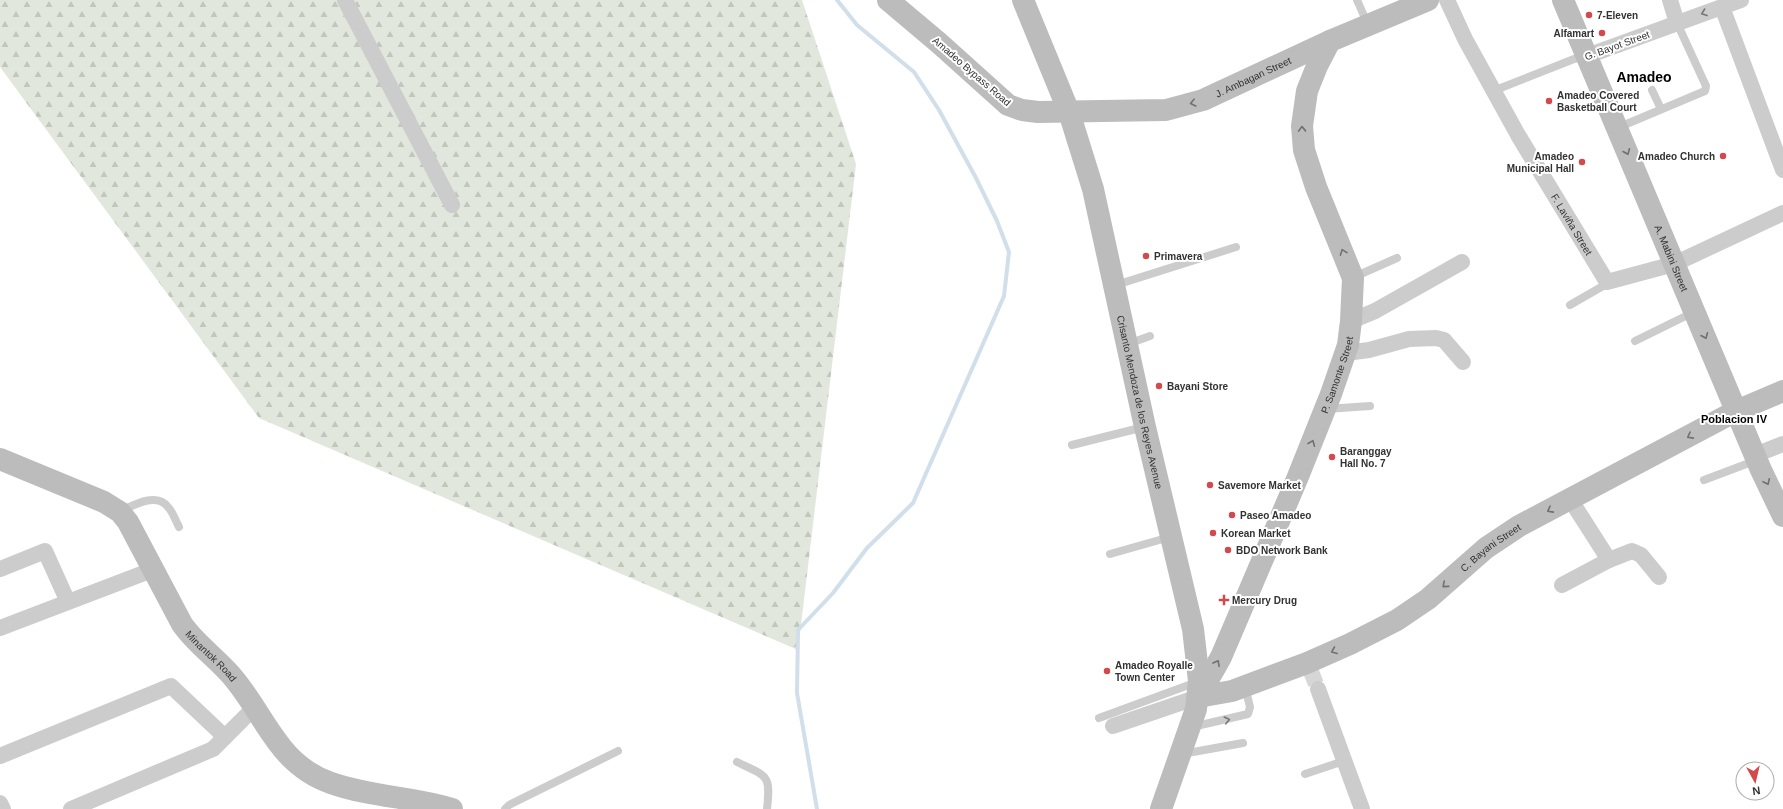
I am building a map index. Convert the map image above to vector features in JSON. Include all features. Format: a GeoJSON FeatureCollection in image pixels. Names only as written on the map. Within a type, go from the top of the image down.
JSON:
{"type":"FeatureCollection","features":[{"type":"Feature","properties":{"kind":"street"},"geometry":{"type":"LineString","coordinates":[[345,0],[452,204]]}},
{"type":"Feature","properties":{"kind":"street","name":"Amadeo Bypass Road"},"geometry":{"type":"LineString","coordinates":[[888,0],[939,43],[1008,105],[1022,110],[1038,112],[1069,112]]}},
{"type":"Feature","properties":{"kind":"street","name":"Crisanto Mendoza de los Reyes Avenue"},"geometry":{"type":"LineString","coordinates":[[1023,0],[1069,112],[1093,189],[1145,427],[1192,629],[1199,689],[1196,709],[1161,809]]}},
{"type":"Feature","properties":{"kind":"street","name":"J. Ambagan Street"},"geometry":{"type":"LineString","coordinates":[[1069,112],[1166,110],[1203,100],[1330,41],[1428,0]]}},
{"type":"Feature","properties":{"kind":"street","name":"F. Laviña Street"},"geometry":{"type":"LineString","coordinates":[[1447,0],[1465,39],[1518,135],[1604,278],[1607,282],[1611,282]]}},
{"type":"Feature","properties":{"kind":"street","name":"A. Mabini Street"},"geometry":{"type":"LineString","coordinates":[[1563,0],[1756,458],[1783,516]]}},
{"type":"Feature","properties":{"kind":"street"},"geometry":{"type":"LineString","coordinates":[[1670,0],[1678,23]]}},
{"type":"Feature","properties":{"kind":"street","name":"G. Bayot Street"},"geometry":{"type":"LineString","coordinates":[[1587,56],[1741,0]]}},
{"type":"Feature","properties":{"kind":"street"},"geometry":{"type":"LineString","coordinates":[[1722,7],[1783,170]]}},
{"type":"Feature","properties":{"kind":"street","name":"P. Samonte Street"},"geometry":{"type":"LineString","coordinates":[[1199,689],[1221,657],[1326,409],[1346,353],[1351,321],[1353,278],[1316,187],[1304,150],[1302,126],[1307,91],[1317,66],[1330,41]]}},
{"type":"Feature","properties":{"kind":"street"},"geometry":{"type":"LineString","coordinates":[[1611,282],[1674,264],[1783,213]]}},
{"type":"Feature","properties":{"kind":"street"},"geometry":{"type":"LineString","coordinates":[[1351,321],[1370,314],[1462,262]]}},
{"type":"Feature","properties":{"kind":"street"},"geometry":{"type":"LineString","coordinates":[[1346,353],[1369,350],[1409,339],[1436,338],[1444,340],[1463,362]]}},
{"type":"Feature","properties":{"kind":"street","name":"C. Bayani Street"},"geometry":{"type":"LineString","coordinates":[[1199,689],[1232,691],[1308,666],[1397,620],[1428,599],[1486,548],[1519,526],[1736,411],[1783,391]]}},
{"type":"Feature","properties":{"kind":"street"},"geometry":{"type":"LineString","coordinates":[[1756,458],[1783,444]]}},
{"type":"Feature","properties":{"kind":"street","name":"Minantok Road"},"geometry":{"type":"LineString","coordinates":[[0,459],[104,502],[120,512],[128,522],[152,570],[182,624],[192,638],[231,675],[286,754],[310,774],[330,783],[372,794],[452,809]]}},
{"type":"Feature","properties":{"kind":"street"},"geometry":{"type":"LineString","coordinates":[[1570,499],[1609,560]]}},
{"type":"Feature","properties":{"kind":"street"},"geometry":{"type":"LineString","coordinates":[[0,569],[45,551],[68,602]]}},
{"type":"Feature","properties":{"kind":"street"},"geometry":{"type":"LineString","coordinates":[[1562,586],[1609,560],[1632,551],[1642,555],[1659,577]]}},
{"type":"Feature","properties":{"kind":"street"},"geometry":{"type":"LineString","coordinates":[[0,628],[152,570]]}},
{"type":"Feature","properties":{"kind":"street"},"geometry":{"type":"LineString","coordinates":[[0,756],[171,686],[225,737]]}},
{"type":"Feature","properties":{"kind":"street"},"geometry":{"type":"LineString","coordinates":[[1113,726],[1199,689]]}},
{"type":"Feature","properties":{"kind":"street"},"geometry":{"type":"LineString","coordinates":[[1318,689],[1362,809]]}},
{"type":"Feature","properties":{"kind":"street"},"geometry":{"type":"LineString","coordinates":[[70,809],[213,749],[254,708]]}},
{"type":"Feature","properties":{"kind":"street"},"geometry":{"type":"LineString","coordinates":[[0,803],[3,809]]}},
{"type":"Feature","properties":{"kind":"lane"},"geometry":{"type":"LineString","coordinates":[[1357,0],[1368,25]]}},
{"type":"Feature","properties":{"kind":"lane"},"geometry":{"type":"LineString","coordinates":[[1617,128],[1705,91],[1706,86],[1678,23]]}},
{"type":"Feature","properties":{"kind":"lane","name":"G. Bayot Street"},"geometry":{"type":"LineString","coordinates":[[1493,91],[1574,59],[1587,56]]}},
{"type":"Feature","properties":{"kind":"lane"},"geometry":{"type":"LineString","coordinates":[[1652,90],[1661,109]]}},
{"type":"Feature","properties":{"kind":"lane"},"geometry":{"type":"LineString","coordinates":[[1115,286],[1236,247]]}},
{"type":"Feature","properties":{"kind":"lane"},"geometry":{"type":"LineString","coordinates":[[1353,278],[1397,258]]}},
{"type":"Feature","properties":{"kind":"lane"},"geometry":{"type":"LineString","coordinates":[[1570,305],[1611,282]]}},
{"type":"Feature","properties":{"kind":"lane"},"geometry":{"type":"LineString","coordinates":[[1635,341],[1694,311]]}},
{"type":"Feature","properties":{"kind":"lane"},"geometry":{"type":"LineString","coordinates":[[1128,344],[1150,336]]}},
{"type":"Feature","properties":{"kind":"lane"},"geometry":{"type":"LineString","coordinates":[[1326,409],[1370,406]]}},
{"type":"Feature","properties":{"kind":"lane"},"geometry":{"type":"LineString","coordinates":[[1072,445],[1145,427]]}},
{"type":"Feature","properties":{"kind":"lane"},"geometry":{"type":"LineString","coordinates":[[1704,480],[1756,458]]}},
{"type":"Feature","properties":{"kind":"lane"},"geometry":{"type":"LineString","coordinates":[[120,512],[145,501],[155,500],[168,506],[179,527]]}},
{"type":"Feature","properties":{"kind":"lane"},"geometry":{"type":"LineString","coordinates":[[1110,554],[1171,537]]}},
{"type":"Feature","properties":{"kind":"lane"},"geometry":{"type":"LineString","coordinates":[[1189,728],[1248,714],[1250,707],[1244,686]]}},
{"type":"Feature","properties":{"kind":"lane"},"geometry":{"type":"LineString","coordinates":[[1099,718],[1199,689]]}},
{"type":"Feature","properties":{"kind":"lane"},"geometry":{"type":"LineString","coordinates":[[1179,754],[1243,744]]}},
{"type":"Feature","properties":{"kind":"lane"},"geometry":{"type":"LineString","coordinates":[[506,809],[509,804],[618,751]]}},
{"type":"Feature","properties":{"kind":"lane"},"geometry":{"type":"LineString","coordinates":[[1305,774],[1344,761]]}},
{"type":"Feature","properties":{"kind":"lane"},"geometry":{"type":"LineString","coordinates":[[737,762],[762,774],[767,779],[770,788],[768,809]]}},
{"type":"Feature","properties":{"kind":"green space"},"geometry":{"type":"Polygon","coordinates":[[[0,0],[802,0],[856,164],[798,650],[259,418],[0,67],[0,0]]]}},
{"type":"Feature","properties":{"kind":"waterway"},"geometry":{"type":"LineString","coordinates":[[817,809],[797,693],[798,630],[833,593],[867,548],[913,503],[1004,296],[1009,252],[997,221],[976,178],[939,110],[914,72],[857,25],[837,0]]}},
{"type":"Feature","properties":{"kind":"tunnel"},"geometry":{"type":"LineString","coordinates":[[1310,669],[1318,689]]}},
{"type":"Feature","properties":{"kind":"place","name":"7-Eleven"},"geometry":{"type":"Point","coordinates":[1589,15]}},
{"type":"Feature","properties":{"kind":"place","name":"Alfamart"},"geometry":{"type":"Point","coordinates":[1602,33]}},
{"type":"Feature","properties":{"kind":"place","name":"Amadeo Covered Basketball Court"},"geometry":{"type":"Point","coordinates":[1549,101]}},
{"type":"Feature","properties":{"kind":"place","name":"Amadeo Church"},"geometry":{"type":"Point","coordinates":[1723,156]}},
{"type":"Feature","properties":{"kind":"place","name":"Amadeo Municipal Hall"},"geometry":{"type":"Point","coordinates":[1582,162]}},
{"type":"Feature","properties":{"kind":"place","name":"Primavera"},"geometry":{"type":"Point","coordinates":[1146,256]}},
{"type":"Feature","properties":{"kind":"place","name":"Bayani Store"},"geometry":{"type":"Point","coordinates":[1159,386]}},
{"type":"Feature","properties":{"kind":"place","name":"Baranggay Hall No. 7"},"geometry":{"type":"Point","coordinates":[1332,457]}},
{"type":"Feature","properties":{"kind":"place","name":"Savemore Market"},"geometry":{"type":"Point","coordinates":[1210,485]}},
{"type":"Feature","properties":{"kind":"place","name":"Paseo Amadeo"},"geometry":{"type":"Point","coordinates":[1232,515]}},
{"type":"Feature","properties":{"kind":"place","name":"Korean Market"},"geometry":{"type":"Point","coordinates":[1213,533]}},
{"type":"Feature","properties":{"kind":"place","name":"BDO Network Bank"},"geometry":{"type":"Point","coordinates":[1228,550]}},
{"type":"Feature","properties":{"kind":"place","name":"Mercury Drug"},"geometry":{"type":"Point","coordinates":[1224,600]}},
{"type":"Feature","properties":{"kind":"place","name":"Amadeo Royalle Town Center"},"geometry":{"type":"Point","coordinates":[1107,671]}},
{"type":"Feature","properties":{"kind":"district","name":"Amadeo"},"geometry":{"type":"Point","coordinates":[1644,77]}},
{"type":"Feature","properties":{"kind":"district","name":"Poblacion IV"},"geometry":{"type":"Point","coordinates":[1734,419]}}]}
